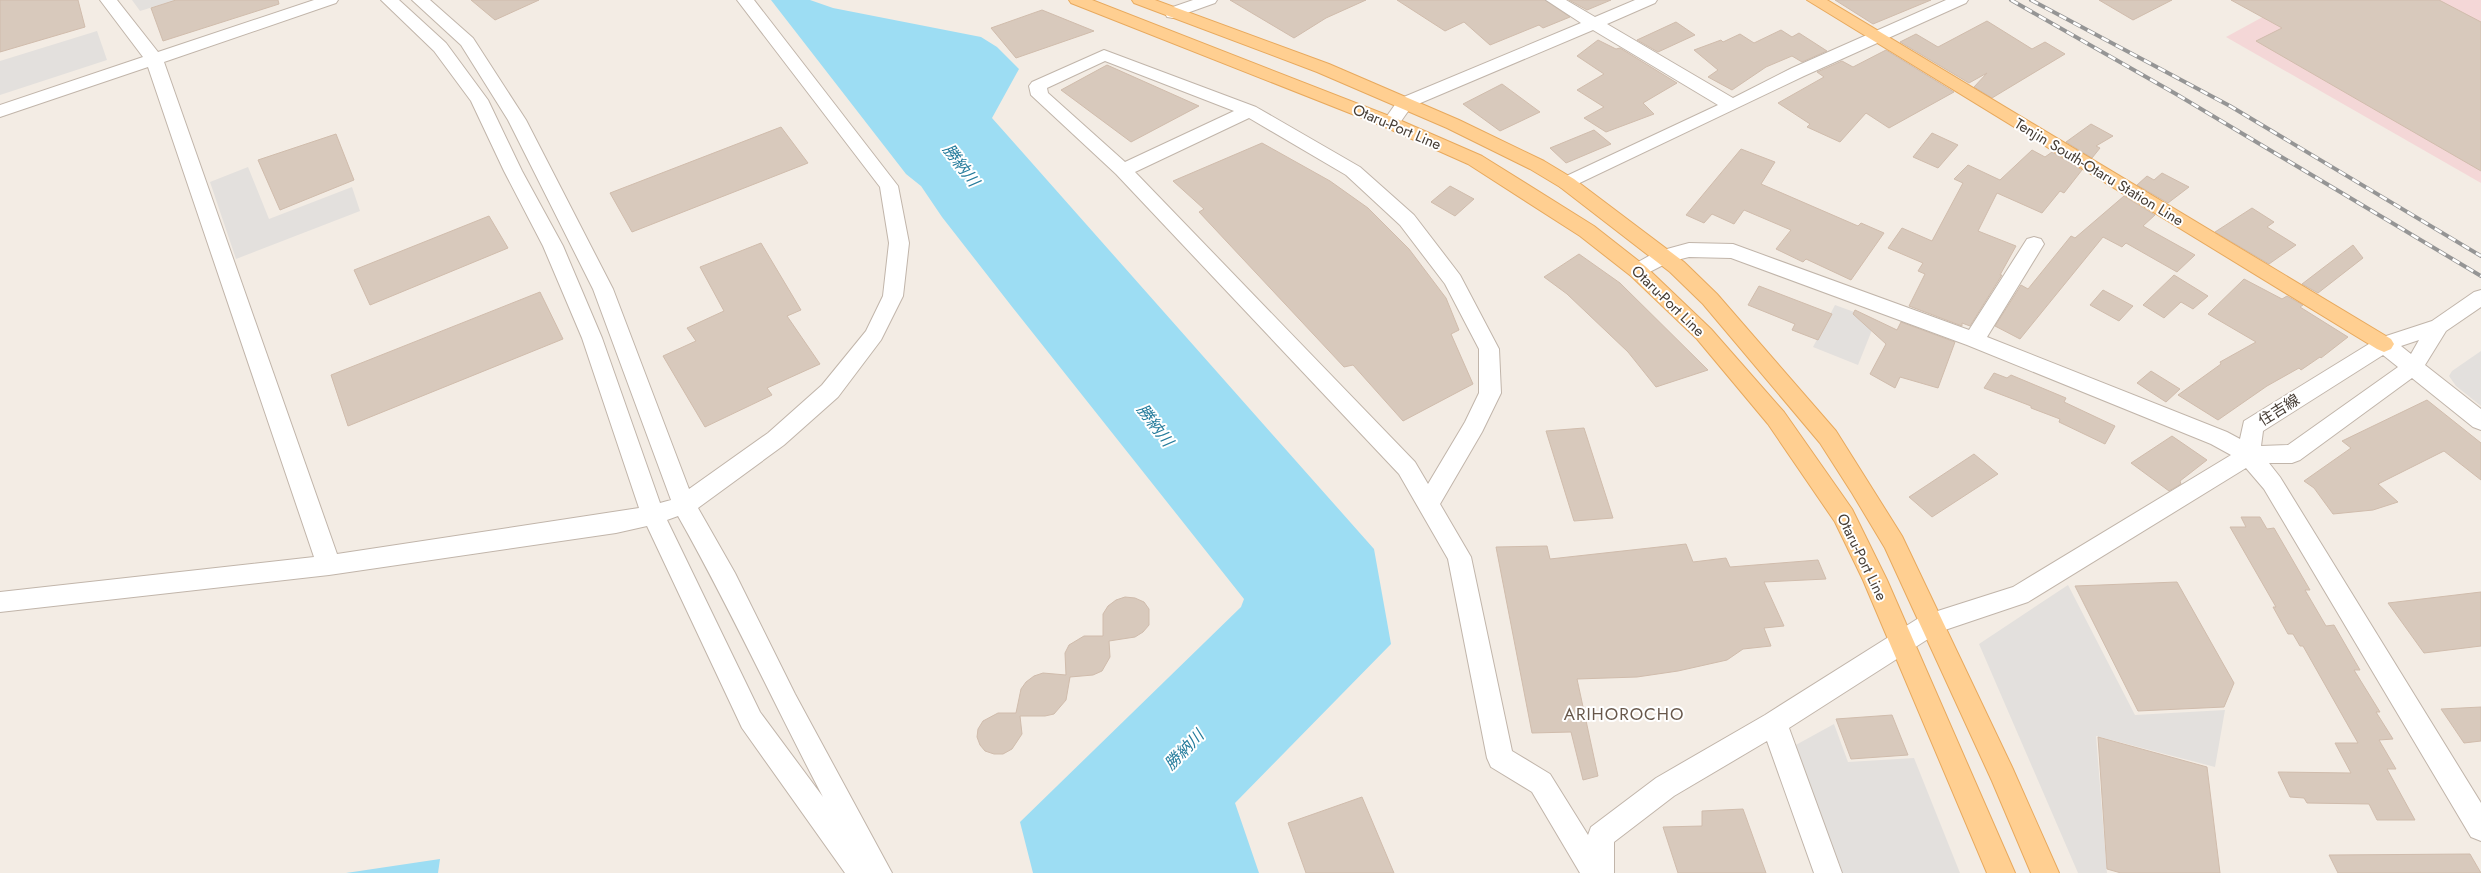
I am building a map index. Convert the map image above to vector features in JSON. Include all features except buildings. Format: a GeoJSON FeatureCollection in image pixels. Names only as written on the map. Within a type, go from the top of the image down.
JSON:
{"type":"FeatureCollection","features":[{"type":"Feature","properties":{"kind":"main road","name":"Otaru-Port Line"},"geometry":{"type":"LineString","coordinates":[[1076,0],[1391,123],[1476,160],[1587,231],[1638,270],[1704,334],[1776,418],[1844,516],[1876,580],[2001,873]]}},
{"type":"Feature","properties":{"kind":"main road","name":"Otaru-Port Line"},"geometry":{"type":"LineString","coordinates":[[1140,0],[1322,68],[1405,103],[1481,138],[1567,183],[1664,257],[1710,299],[1828,437],[1894,543],[2003,776],[2045,873]]}},
{"type":"Feature","properties":{"kind":"main road","name":"Tenjin South-Otaru Station Line"},"geometry":{"type":"LineString","coordinates":[[1814,0],[2384,344]]}},
{"type":"Feature","properties":{"kind":"street"},"geometry":{"type":"LineString","coordinates":[[108,0],[154,59],[329,565]]}},
{"type":"Feature","properties":{"kind":"street"},"geometry":{"type":"LineString","coordinates":[[0,111],[330,0]]}},
{"type":"Feature","properties":{"kind":"street"},"geometry":{"type":"LineString","coordinates":[[388,0],[440,48],[479,100],[513,171],[553,246],[586,324],[653,515],[751,720],[862,873]]}},
{"type":"Feature","properties":{"kind":"street"},"geometry":{"type":"LineString","coordinates":[[420,0],[466,42],[517,120],[603,289],[684,505],[727,580],[786,702],[878,873]]}},
{"type":"Feature","properties":{"kind":"street"},"geometry":{"type":"LineString","coordinates":[[0,602],[329,565],[608,524],[653,515],[684,505],[776,439],[830,391],[874,336],[893,296],[899,243],[889,186],[745,0]]}},
{"type":"Feature","properties":{"kind":"street"},"geometry":{"type":"LineString","coordinates":[[1173,12],[1209,0]]}},
{"type":"Feature","properties":{"kind":"street"},"geometry":{"type":"LineString","coordinates":[[1554,0],[1732,105]]}},
{"type":"Feature","properties":{"kind":"street"},"geometry":{"type":"LineString","coordinates":[[1391,123],[1405,103],[1649,0]]}},
{"type":"Feature","properties":{"kind":"street"},"geometry":{"type":"LineString","coordinates":[[1567,183],[1798,72],[1960,0]]}},
{"type":"Feature","properties":{"kind":"street"},"geometry":{"type":"LineString","coordinates":[[1428,504],[1490,393],[1489,349],[1453,280],[1407,220],[1353,171],[1250,111],[1104,55],[1038,86],[1040,95],[1124,170],[1407,468],[1428,504],[1459,557],[1500,758],[1541,783],[1595,873]]}},
{"type":"Feature","properties":{"kind":"street"},"geometry":{"type":"LineString","coordinates":[[1124,170],[1250,111]]}},
{"type":"Feature","properties":{"kind":"street"},"geometry":{"type":"LineString","coordinates":[[1974,340],[2034,244]]}},
{"type":"Feature","properties":{"kind":"street"},"geometry":{"type":"LineString","coordinates":[[1638,270],[1664,257],[1689,250],[1733,250],[1974,340],[2219,438],[2249,455],[2272,483],[2481,828]]}},
{"type":"Feature","properties":{"kind":"street","name":"住吉線"},"geometry":{"type":"LineString","coordinates":[[2439,326],[2414,366],[2292,454],[2249,455],[2252,426],[2384,344],[2439,326],[2474,302]]}},
{"type":"Feature","properties":{"kind":"street"},"geometry":{"type":"LineString","coordinates":[[2384,344],[2414,366],[2481,421]]}},
{"type":"Feature","properties":{"kind":"street"},"geometry":{"type":"LineString","coordinates":[[1600,873],[1600,836],[1666,787],[1774,723],[1931,624],[2020,595],[2249,455]]}},
{"type":"Feature","properties":{"kind":"street"},"geometry":{"type":"LineString","coordinates":[[1774,723],[1828,873]]}},
{"type":"Feature","properties":{"kind":"shaded area"},"geometry":{"type":"Polygon","coordinates":[[[132,0],[176,0],[140,11],[132,0]]]}},
{"type":"Feature","properties":{"kind":"shaded area"},"geometry":{"type":"Polygon","coordinates":[[[2294,0],[2481,0],[2481,183],[2226,37],[2294,0]]]}},
{"type":"Feature","properties":{"kind":"shaded area"},"geometry":{"type":"Polygon","coordinates":[[[97,31],[107,60],[0,95],[0,61],[97,31]]]}},
{"type":"Feature","properties":{"kind":"shaded area"},"geometry":{"type":"Polygon","coordinates":[[[248,167],[269,219],[352,187],[360,211],[236,259],[210,182],[248,167]]]}},
{"type":"Feature","properties":{"kind":"shaded area"},"geometry":{"type":"Polygon","coordinates":[[[1835,305],[1876,320],[1858,365],[1813,347],[1835,305]]]}},
{"type":"Feature","properties":{"kind":"shaded area"},"geometry":{"type":"Polygon","coordinates":[[[2481,351],[2481,406],[2456,386],[2449,376],[2452,371],[2481,351]]]}},
{"type":"Feature","properties":{"kind":"shaded area"},"geometry":{"type":"Polygon","coordinates":[[[2068,585],[2135,715],[2225,710],[2215,767],[2096,736],[2107,873],[2078,873],[1979,644],[2068,585]]]}},
{"type":"Feature","properties":{"kind":"shaded area"},"geometry":{"type":"Polygon","coordinates":[[[1834,724],[1848,762],[1914,758],[1960,873],[1843,873],[1794,746],[1834,724]]]}},
{"type":"Feature","properties":{"kind":"water","name":"勝納川"},"geometry":{"type":"Polygon","coordinates":[[[771,0],[810,0],[833,8],[981,37],[997,47],[1019,69],[992,118],[1374,549],[1391,644],[1235,803],[1259,873],[1033,873],[1020,822],[1241,607],[1244,599],[1013,308],[942,217],[921,186],[906,174],[771,0]]]}},
{"type":"Feature","properties":{"kind":"water"},"geometry":{"type":"Polygon","coordinates":[[[440,859],[438,873],[346,873],[440,859]]]}},
{"type":"Feature","properties":{"kind":"railway"},"geometry":{"type":"LineString","coordinates":[[2011,0],[2176,94],[2481,276]]}},
{"type":"Feature","properties":{"kind":"railway"},"geometry":{"type":"LineString","coordinates":[[2031,0],[2230,106],[2481,256]]}},
{"type":"Feature","properties":{"kind":"district","name":"ARIHOROCHO"},"geometry":{"type":"Point","coordinates":[1624,714]}}]}
